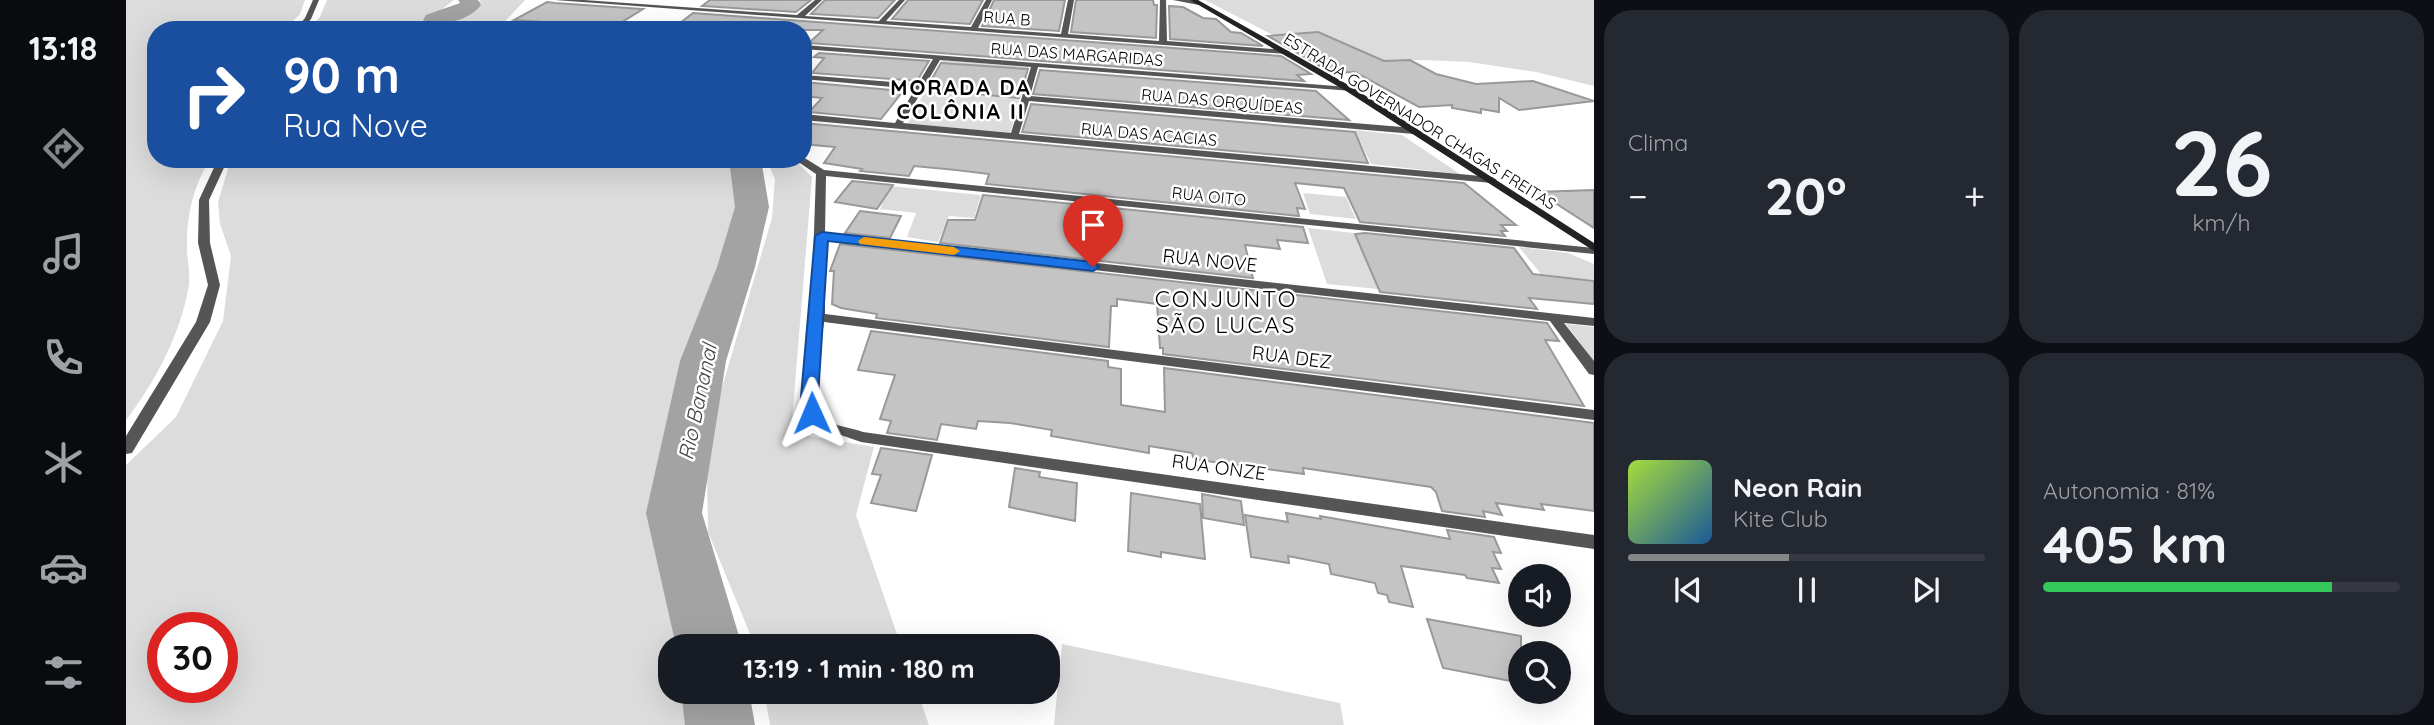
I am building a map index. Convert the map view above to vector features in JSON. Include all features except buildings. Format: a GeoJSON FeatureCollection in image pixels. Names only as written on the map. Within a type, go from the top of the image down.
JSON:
{"type":"FeatureCollection","features":[{"type":"Feature","properties":{"kind":"main road","name":"ESTRADA GOVERNADOR CHAGAS FREITAS"},"geometry":{"type":"LineString","coordinates":[[1196,1],[1349,89],[1594,249]]}},
{"type":"Feature","properties":{"kind":"street"},"geometry":{"type":"LineString","coordinates":[[305,21],[316,0]]}},
{"type":"Feature","properties":{"kind":"street","name":"RUA B"},"geometry":{"type":"LineString","coordinates":[[561,0],[1286,52]]}},
{"type":"Feature","properties":{"kind":"street"},"geometry":{"type":"LineString","coordinates":[[640,6],[650,0]]}},
{"type":"Feature","properties":{"kind":"street"},"geometry":{"type":"LineString","coordinates":[[715,12],[731,0]]}},
{"type":"Feature","properties":{"kind":"street"},"geometry":{"type":"LineString","coordinates":[[799,17],[818,0]]}},
{"type":"Feature","properties":{"kind":"street"},"geometry":{"type":"LineString","coordinates":[[881,23],[902,0]]}},
{"type":"Feature","properties":{"kind":"street"},"geometry":{"type":"LineString","coordinates":[[974,29],[989,0]]}},
{"type":"Feature","properties":{"kind":"street"},"geometry":{"type":"LineString","coordinates":[[1064,36],[1071,0]]}},
{"type":"Feature","properties":{"kind":"street"},"geometry":{"type":"LineString","coordinates":[[1163,0],[1163,43]]}},
{"type":"Feature","properties":{"kind":"street"},"geometry":{"type":"LineString","coordinates":[[1176,0],[1196,1]]}},
{"type":"Feature","properties":{"kind":"street","name":"RUA DAS MARGARIDAS"},"geometry":{"type":"LineString","coordinates":[[812,48],[1349,89]]}},
{"type":"Feature","properties":{"kind":"street"},"geometry":{"type":"LineString","coordinates":[[897,126],[938,57]]}},
{"type":"Feature","properties":{"kind":"street"},"geometry":{"type":"LineString","coordinates":[[1014,137],[1035,65]]}},
{"type":"Feature","properties":{"kind":"street"},"geometry":{"type":"LineString","coordinates":[[812,78],[920,87]]}},
{"type":"Feature","properties":{"kind":"street","name":"RUA DAS ORQUÍDEAS"},"geometry":{"type":"LineString","coordinates":[[1027,98],[1414,131]]}},
{"type":"Feature","properties":{"kind":"street","name":"RUA DAS ACACIAS"},"geometry":{"type":"LineString","coordinates":[[812,118],[1492,180]]}},
{"type":"Feature","properties":{"kind":"street"},"geometry":{"type":"LineString","coordinates":[[812,167],[821,173],[822,236],[818,317]]}},
{"type":"Feature","properties":{"kind":"street"},"geometry":{"type":"LineString","coordinates":[[126,449],[165,390],[203,322],[214,285],[204,243],[204,200],[219,168]]}},
{"type":"Feature","properties":{"kind":"street","name":"RUA OITO"},"geometry":{"type":"LineString","coordinates":[[821,173],[1594,249]]}},
{"type":"Feature","properties":{"kind":"street","name":"RUA NOVE"},"geometry":{"type":"LineString","coordinates":[[822,236],[1594,322]]}},
{"type":"Feature","properties":{"kind":"street","name":"RUA DEZ"},"geometry":{"type":"LineString","coordinates":[[818,317],[1594,415]]}},
{"type":"Feature","properties":{"kind":"street","name":"RUA ONZE"},"geometry":{"type":"LineString","coordinates":[[818,317],[809,397],[812,413],[820,423],[840,431],[875,439],[1594,542]]}},
{"type":"Feature","properties":{"kind":"street"},"geometry":{"type":"LineString","coordinates":[[1554,318],[1594,371]]}},
{"type":"Feature","properties":{"kind":"shaded area"},"geometry":{"type":"Polygon","coordinates":[[[126,0],[305,0],[300,14],[293,21],[147,21],[147,168],[206,168],[189,216],[189,285],[179,324],[156,375],[126,420],[126,0]]]}},
{"type":"Feature","properties":{"kind":"shaded area"},"geometry":{"type":"Polygon","coordinates":[[[327,0],[454,0],[427,21],[316,21],[327,0]]]}},
{"type":"Feature","properties":{"kind":"shaded area"},"geometry":{"type":"Polygon","coordinates":[[[481,0],[525,0],[505,21],[454,21],[481,0]]]}},
{"type":"Feature","properties":{"kind":"shaded area"},"geometry":{"type":"Polygon","coordinates":[[[1205,0],[1594,0],[1594,86],[1536,72],[1469,62],[1325,62],[1205,0]]]}},
{"type":"Feature","properties":{"kind":"shaded area"},"geometry":{"type":"Polygon","coordinates":[[[942,60],[1028,67],[1010,134],[908,123],[942,60]]]}},
{"type":"Feature","properties":{"kind":"shaded area"},"geometry":{"type":"Polygon","coordinates":[[[1355,130],[1402,135],[1460,174],[1371,164],[1355,130]]]}},
{"type":"Feature","properties":{"kind":"shaded area"},"geometry":{"type":"Polygon","coordinates":[[[228,168],[734,168],[739,182],[740,213],[691,349],[651,501],[678,634],[658,634],[658,704],[684,704],[686,725],[126,725],[126,465],[176,417],[223,321],[231,256],[220,224],[218,202],[228,168]]]}},
{"type":"Feature","properties":{"kind":"shaded area"},"geometry":{"type":"Polygon","coordinates":[[[770,168],[803,168],[812,177],[791,433],[874,447],[856,515],[897,634],[750,634],[708,532],[707,469],[715,411],[772,218],[775,179],[770,168]]]}},
{"type":"Feature","properties":{"kind":"shaded area"},"geometry":{"type":"Polygon","coordinates":[[[890,186],[981,195],[974,218],[949,216],[938,242],[907,237],[916,213],[880,209],[890,186]]]}},
{"type":"Feature","properties":{"kind":"shaded area"},"geometry":{"type":"Polygon","coordinates":[[[1303,193],[1346,197],[1356,219],[1310,214],[1303,193]]]}},
{"type":"Feature","properties":{"kind":"shaded area"},"geometry":{"type":"Polygon","coordinates":[[[1308,228],[1354,233],[1378,289],[1327,284],[1308,228]]]}},
{"type":"Feature","properties":{"kind":"shaded area"},"geometry":{"type":"Polygon","coordinates":[[[1519,247],[1568,253],[1594,264],[1594,280],[1541,274],[1519,247]]]}},
{"type":"Feature","properties":{"kind":"shaded area"},"geometry":{"type":"Polygon","coordinates":[[[1566,324],[1594,327],[1594,361],[1566,324]]]}},
{"type":"Feature","properties":{"kind":"shaded area"},"geometry":{"type":"Polygon","coordinates":[[[1062,644],[1340,703],[1344,725],[1054,725],[1056,704],[1060,704],[1062,644]]]}},
{"type":"Feature","properties":{"kind":"shaded area"},"geometry":{"type":"Polygon","coordinates":[[[766,704],[922,704],[929,725],[770,725],[766,704]]]}},
{"type":"Feature","properties":{"kind":"waterway"},"geometry":{"type":"LineString","coordinates":[[434,20],[459,13],[471,5],[468,0]]}},
{"type":"Feature","properties":{"kind":"waterway","name":"Rio Bananal"},"geometry":{"type":"LineString","coordinates":[[706,634],[674,513],[703,361],[736,267],[752,207],[746,168]]}},
{"type":"Feature","properties":{"kind":"waterway","name":"Rio Bananal"},"geometry":{"type":"LineString","coordinates":[[717,704],[720,725]]}},
{"type":"Feature","properties":{"kind":"slow traffic"},"geometry":{"type":"LineString","coordinates":[[864,241],[954,251]]}},
{"type":"Feature","properties":{"kind":"district","name":"MORADA DA COLÔNIA II"},"geometry":{"type":"Point","coordinates":[961,99]}},
{"type":"Feature","properties":{"kind":"district","name":"CONJUNTO SÃO LUCAS"},"geometry":{"type":"Point","coordinates":[1226,311]}},
{"type":"Feature","properties":{"kind":"route"},"geometry":{"type":"LineString","coordinates":[[812,413],[809,397],[818,317],[822,236],[1093,267]]}}]}
